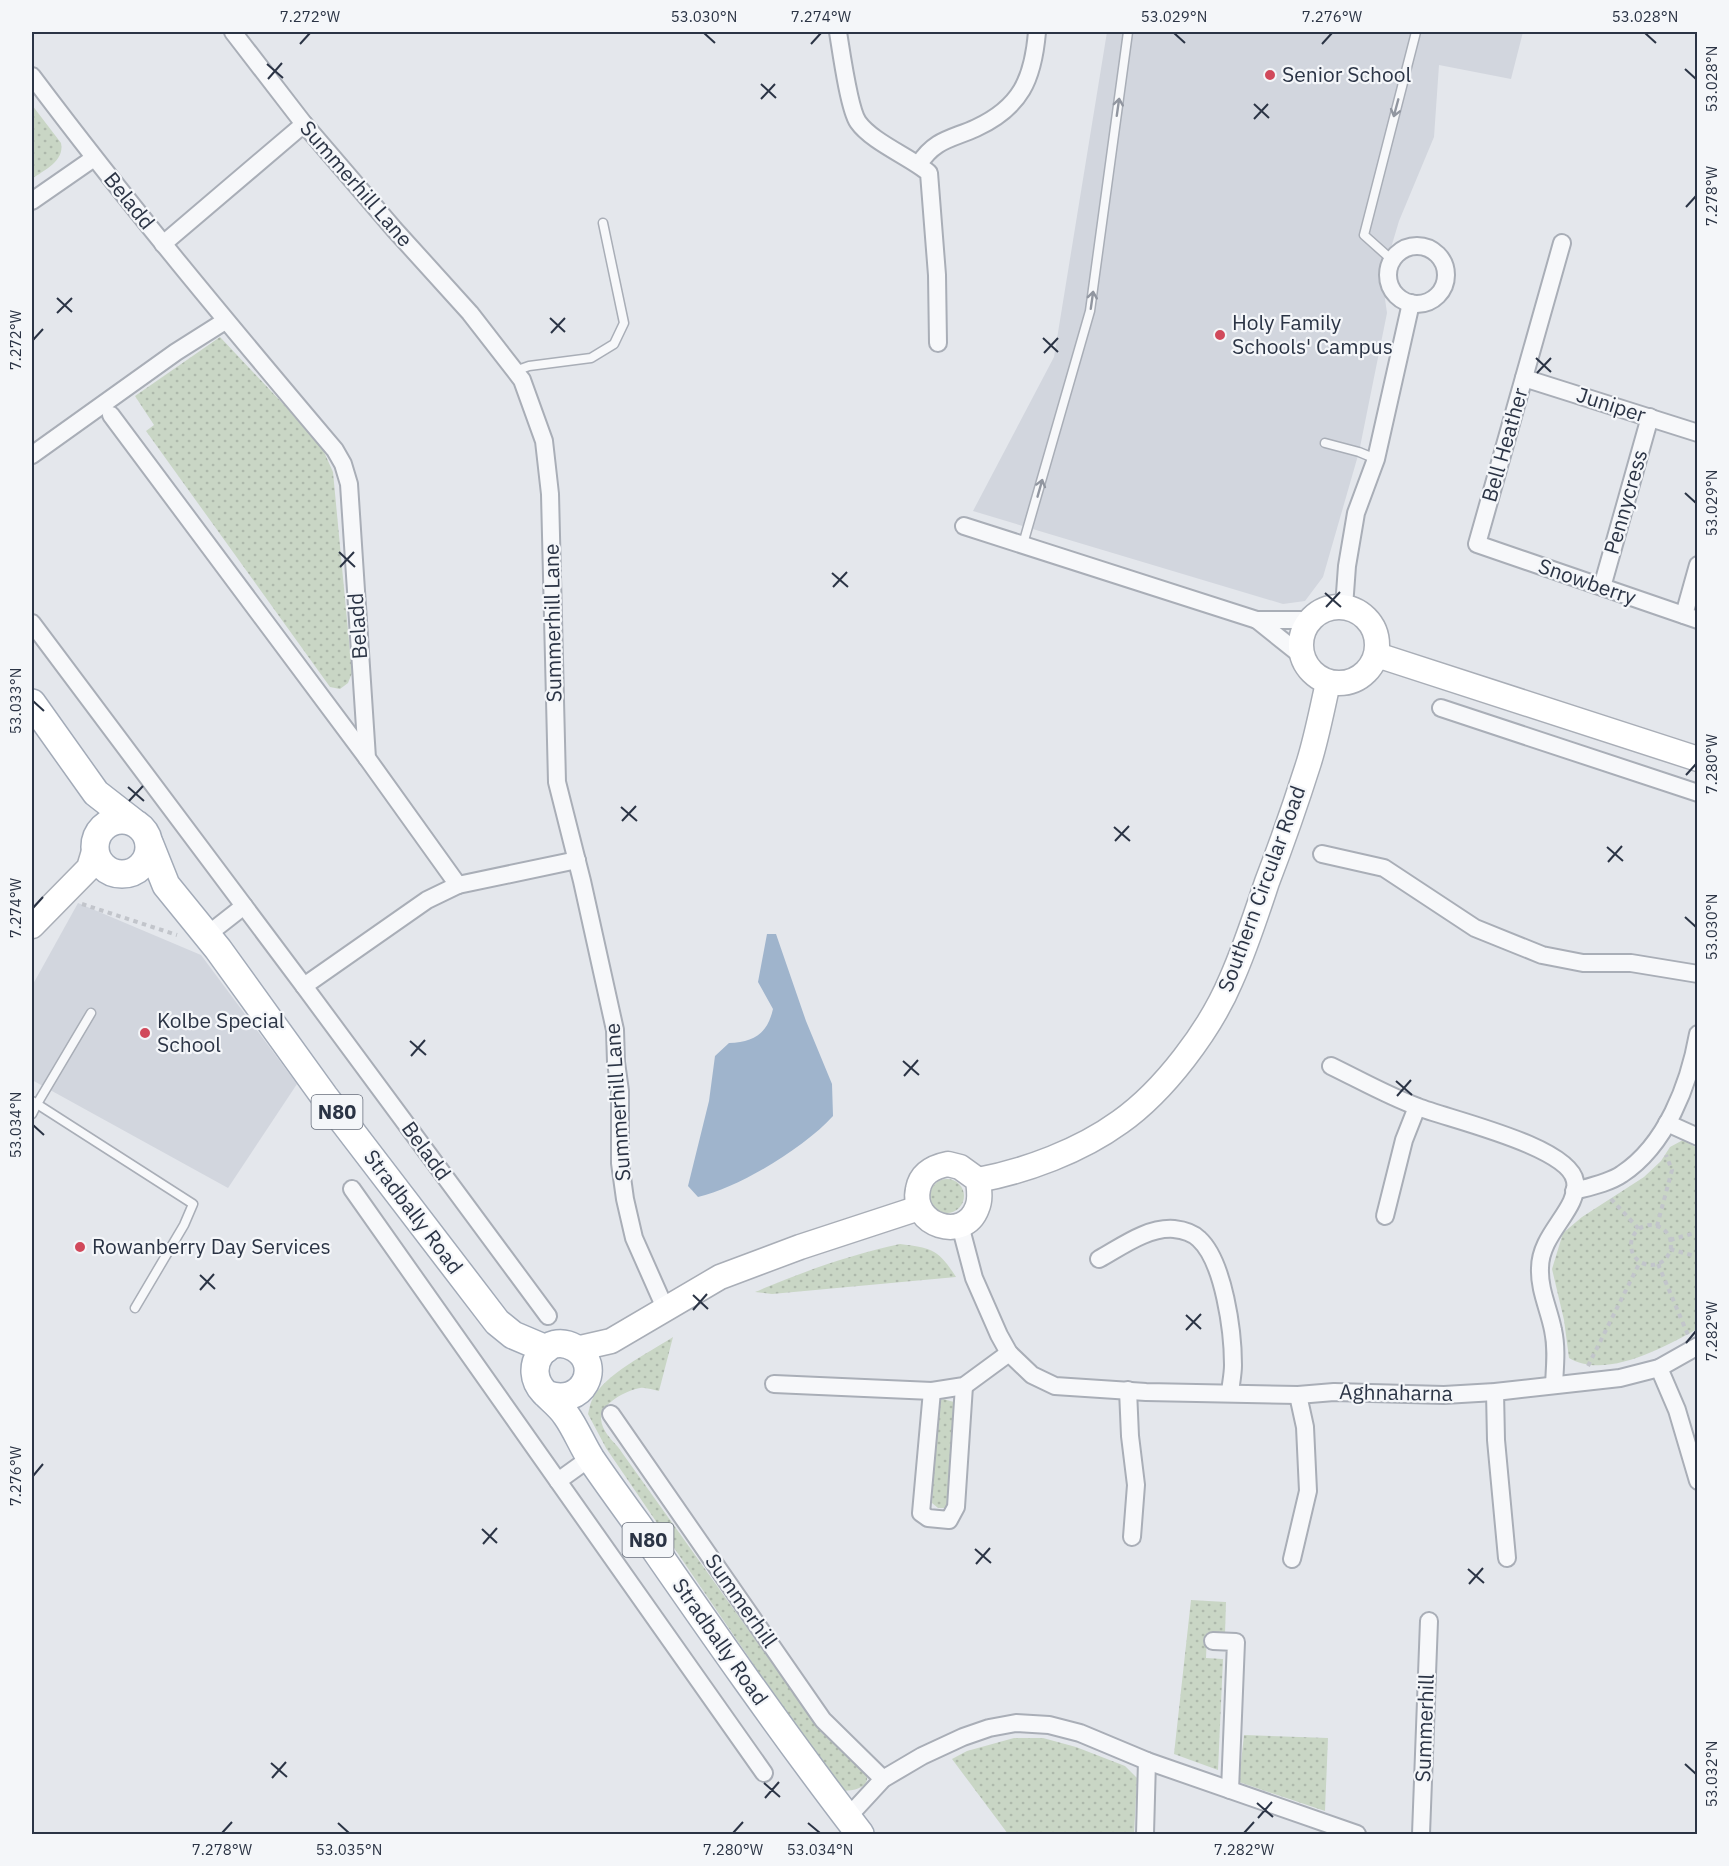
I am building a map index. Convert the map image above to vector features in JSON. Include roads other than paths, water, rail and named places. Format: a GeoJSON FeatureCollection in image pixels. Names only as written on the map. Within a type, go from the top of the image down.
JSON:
{"type":"FeatureCollection","features":[{"type":"Feature","properties":{"kind":"main road"},"geometry":{"type":"LineString","coordinates":[[1332,607],[1344,607],[1357,611],[1371,624],[1378,642],[1377,655],[1372,667],[1358,679],[1340,684],[1328,683],[1316,677],[1307,668],[1300,644],[1303,631],[1310,620],[1319,612],[1332,607]]}},
{"type":"Feature","properties":{"kind":"main road"},"geometry":{"type":"LineString","coordinates":[[1377,655],[1698,759]]}},
{"type":"Feature","properties":{"kind":"main road","name":"Southern Circular Road"},"geometry":{"type":"LineString","coordinates":[[978,1180],[999,1176],[1055,1156],[1087,1142],[1121,1122],[1155,1091],[1200,1036],[1231,982],[1265,890],[1310,760],[1328,683]]}},
{"type":"Feature","properties":{"kind":"main road","name":"N80"},"geometry":{"type":"LineString","coordinates":[[32,703],[96,793],[141,826],[150,845]]}},
{"type":"Feature","properties":{"kind":"main road","name":"N80"},"geometry":{"type":"LineString","coordinates":[[96,793],[103,857]]}},
{"type":"Feature","properties":{"kind":"main road"},"geometry":{"type":"LineString","coordinates":[[32,926],[59,896],[103,857],[111,822],[121,819],[132,821]]}},
{"type":"Feature","properties":{"kind":"main road"},"geometry":{"type":"LineString","coordinates":[[103,857],[134,871],[143,865],[150,845]]}},
{"type":"Feature","properties":{"kind":"main road","name":"Stradbally Road"},"geometry":{"type":"LineString","coordinates":[[150,845],[166,885],[195,936],[324,1096],[497,1322],[513,1335],[546,1349]]}},
{"type":"Feature","properties":{"kind":"main road"},"geometry":{"type":"LineString","coordinates":[[103,857],[166,885]]}},
{"type":"Feature","properties":{"kind":"main road"},"geometry":{"type":"LineString","coordinates":[[948,1164],[960,1167],[978,1180],[977,1208],[970,1218],[960,1225],[948,1227],[936,1225],[926,1218],[919,1208],[916,1196],[919,1184],[925,1174],[936,1167],[948,1164]]}},
{"type":"Feature","properties":{"kind":"main road"},"geometry":{"type":"LineString","coordinates":[[576,1349],[611,1341],[720,1277],[800,1247],[919,1208]]}},
{"type":"Feature","properties":{"kind":"main road","name":"Stradbally Road"},"geometry":{"type":"LineString","coordinates":[[513,1335],[590,1458],[729,1656],[854,1826]]}},
{"type":"Feature","properties":{"kind":"main road"},"geometry":{"type":"LineString","coordinates":[[546,1349],[538,1356],[534,1366],[553,1396],[576,1394],[584,1386],[611,1341]]}},
{"type":"Feature","properties":{"kind":"main road","name":"N80"},"geometry":{"type":"LineString","coordinates":[[546,1349],[556,1344],[576,1349]]}},
{"type":"Feature","properties":{"kind":"main road"},"geometry":{"type":"LineString","coordinates":[[576,1349],[584,1356],[588,1377]]}},
{"type":"Feature","properties":{"kind":"street","name":"Summerhill Lane"},"geometry":{"type":"LineString","coordinates":[[233,32],[304,123],[470,314],[522,380],[544,441],[550,494],[557,782],[615,1030],[620,1091],[620,1163],[625,1199],[634,1238],[665,1308]]}},
{"type":"Feature","properties":{"kind":"street"},"geometry":{"type":"LineString","coordinates":[[838,32],[857,121],[869,132],[930,173],[937,275],[938,343]]}},
{"type":"Feature","properties":{"kind":"street"},"geometry":{"type":"LineString","coordinates":[[919,164],[939,142],[976,128],[999,115],[1013,103],[1023,90],[1033,62],[1037,32]]}},
{"type":"Feature","properties":{"kind":"street","name":"Beladd"},"geometry":{"type":"LineString","coordinates":[[32,76],[94,158],[225,321],[335,450],[343,464],[349,484],[367,758]]}},
{"type":"Feature","properties":{"kind":"street","name":"Beladd"},"geometry":{"type":"LineString","coordinates":[[164,244],[304,123]]}},
{"type":"Feature","properties":{"kind":"street","name":"Beladd"},"geometry":{"type":"LineString","coordinates":[[32,201],[94,158]]}},
{"type":"Feature","properties":{"kind":"street","name":"Bell Heather"},"geometry":{"type":"LineString","coordinates":[[1477,544],[1562,243]]}},
{"type":"Feature","properties":{"kind":"street"},"geometry":{"type":"LineString","coordinates":[[1414,246],[1432,250],[1444,264],[1445,282],[1436,297],[1419,304],[1411,303],[1395,294],[1390,287],[1389,269],[1392,260],[1398,253],[1414,246]]}},
{"type":"Feature","properties":{"kind":"street"},"geometry":{"type":"LineString","coordinates":[[1344,607],[1347,566],[1356,513],[1376,459],[1411,303]]}},
{"type":"Feature","properties":{"kind":"street"},"geometry":{"type":"LineString","coordinates":[[32,455],[176,352],[225,321]]}},
{"type":"Feature","properties":{"kind":"street","name":"Juniper"},"geometry":{"type":"LineString","coordinates":[[1524,378],[1698,433]]}},
{"type":"Feature","properties":{"kind":"street"},"geometry":{"type":"LineString","coordinates":[[111,415],[367,758],[458,885]]}},
{"type":"Feature","properties":{"kind":"street","name":"Pennycress"},"geometry":{"type":"LineString","coordinates":[[1602,587],[1650,417]]}},
{"type":"Feature","properties":{"kind":"street"},"geometry":{"type":"LineString","coordinates":[[964,526],[1257,620],[1310,620]]}},
{"type":"Feature","properties":{"kind":"street","name":"Snowberry"},"geometry":{"type":"LineString","coordinates":[[1477,544],[1691,617]]}},
{"type":"Feature","properties":{"kind":"street"},"geometry":{"type":"LineString","coordinates":[[1691,617],[1698,565]]}},
{"type":"Feature","properties":{"kind":"street"},"geometry":{"type":"LineString","coordinates":[[1257,620],[1302,656]]}},
{"type":"Feature","properties":{"kind":"street","name":"Beladd"},"geometry":{"type":"LineString","coordinates":[[32,623],[548,1316]]}},
{"type":"Feature","properties":{"kind":"street"},"geometry":{"type":"LineString","coordinates":[[1441,708],[1698,793]]}},
{"type":"Feature","properties":{"kind":"street"},"geometry":{"type":"LineString","coordinates":[[1322,854],[1384,868],[1475,928],[1542,956],[1583,963],[1632,963],[1698,974]]}},
{"type":"Feature","properties":{"kind":"street"},"geometry":{"type":"LineString","coordinates":[[304,986],[427,900],[458,885],[577,860]]}},
{"type":"Feature","properties":{"kind":"street"},"geometry":{"type":"LineString","coordinates":[[195,936],[244,906]]}},
{"type":"Feature","properties":{"kind":"street"},"geometry":{"type":"LineString","coordinates":[[1574,1191],[1620,1176],[1642,1158],[1664,1128],[1684,1088],[1698,1034]]}},
{"type":"Feature","properties":{"kind":"street"},"geometry":{"type":"LineString","coordinates":[[1331,1066],[1417,1107],[1529,1144],[1557,1160],[1572,1173],[1575,1182],[1569,1207],[1545,1243],[1539,1266],[1543,1296],[1553,1330],[1554,1384]]}},
{"type":"Feature","properties":{"kind":"street"},"geometry":{"type":"LineString","coordinates":[[1385,1216],[1404,1140],[1417,1107]]}},
{"type":"Feature","properties":{"kind":"street"},"geometry":{"type":"LineString","coordinates":[[1664,1128],[1698,1137]]}},
{"type":"Feature","properties":{"kind":"street"},"geometry":{"type":"LineString","coordinates":[[352,1189],[764,1773]]}},
{"type":"Feature","properties":{"kind":"street","name":"Aghnaharna"},"geometry":{"type":"LineString","coordinates":[[960,1225],[974,1278],[1009,1353],[1032,1375],[1055,1386],[1146,1392],[1298,1395],[1334,1392],[1444,1395],[1495,1392],[1620,1378],[1659,1368],[1695,1348]]}},
{"type":"Feature","properties":{"kind":"street"},"geometry":{"type":"LineString","coordinates":[[1099,1259],[1150,1232],[1173,1229],[1197,1237],[1206,1246],[1223,1290],[1233,1366],[1230,1392]]}},
{"type":"Feature","properties":{"kind":"street"},"geometry":{"type":"LineString","coordinates":[[774,1384],[932,1391],[964,1386],[1009,1353]]}},
{"type":"Feature","properties":{"kind":"street"},"geometry":{"type":"LineString","coordinates":[[1659,1368],[1677,1410],[1698,1481]]}},
{"type":"Feature","properties":{"kind":"street"},"geometry":{"type":"LineString","coordinates":[[932,1391],[921,1513],[928,1518],[949,1520],[956,1507],[964,1386]]}},
{"type":"Feature","properties":{"kind":"street"},"geometry":{"type":"LineString","coordinates":[[1128,1390],[1130,1436],[1136,1485],[1132,1537]]}},
{"type":"Feature","properties":{"kind":"street"},"geometry":{"type":"LineString","coordinates":[[1495,1392],[1496,1440],[1507,1558]]}},
{"type":"Feature","properties":{"kind":"street"},"geometry":{"type":"LineString","coordinates":[[1292,1559],[1308,1491],[1305,1427],[1298,1395]]}},
{"type":"Feature","properties":{"kind":"street","name":"Summerhill"},"geometry":{"type":"LineString","coordinates":[[611,1414],[823,1719],[884,1779]]}},
{"type":"Feature","properties":{"kind":"street"},"geometry":{"type":"LineString","coordinates":[[558,1481],[590,1458]]}},
{"type":"Feature","properties":{"kind":"street","name":"Summerhill"},"geometry":{"type":"LineString","coordinates":[[1421,1834],[1429,1620]]}},
{"type":"Feature","properties":{"kind":"street"},"geometry":{"type":"LineString","coordinates":[[1213,1641],[1236,1642],[1230,1790]]}},
{"type":"Feature","properties":{"kind":"street"},"geometry":{"type":"LineString","coordinates":[[854,1826],[884,1779],[955,1740],[989,1728],[1016,1724],[1049,1725],[1080,1733],[1147,1761],[1357,1834]]}},
{"type":"Feature","properties":{"kind":"street"},"geometry":{"type":"LineString","coordinates":[[1145,1834],[1147,1761]]}},
{"type":"Feature","properties":{"kind":"lane"},"geometry":{"type":"LineString","coordinates":[[1023,544],[1090,311],[1128,32]]}},
{"type":"Feature","properties":{"kind":"lane"},"geometry":{"type":"LineString","coordinates":[[1392,260],[1364,235],[1416,32]]}},
{"type":"Feature","properties":{"kind":"lane"},"geometry":{"type":"LineString","coordinates":[[515,371],[529,366],[591,358],[614,344],[624,322],[603,223]]}},
{"type":"Feature","properties":{"kind":"lane"},"geometry":{"type":"LineString","coordinates":[[1324,443],[1376,459]]}},
{"type":"Feature","properties":{"kind":"lane"},"geometry":{"type":"LineString","coordinates":[[32,1114],[34,1103],[91,1013]]}},
{"type":"Feature","properties":{"kind":"lane"},"geometry":{"type":"LineString","coordinates":[[34,1103],[193,1204],[184,1225],[135,1308]]}},
{"type":"Feature","properties":{"kind":"water"},"geometry":{"type":"Polygon","coordinates":[[[767,934],[776,934],[806,1021],[832,1084],[833,1116],[806,1141],[770,1165],[733,1185],[698,1197],[688,1186],[709,1101],[715,1056],[729,1043],[752,1039],[763,1031],[773,1009],[758,982],[767,934]]]}},
{"type":"Feature","properties":{"kind":"place","name":"Senior School"},"geometry":{"type":"Point","coordinates":[1270,75]}},
{"type":"Feature","properties":{"kind":"place","name":"Holy Family Schools' Campus"},"geometry":{"type":"Point","coordinates":[1220,335]}},
{"type":"Feature","properties":{"kind":"place","name":"Kolbe Special School"},"geometry":{"type":"Point","coordinates":[145,1033]}},
{"type":"Feature","properties":{"kind":"place","name":"Rowanberry Day Services"},"geometry":{"type":"Point","coordinates":[80,1247]}}]}
